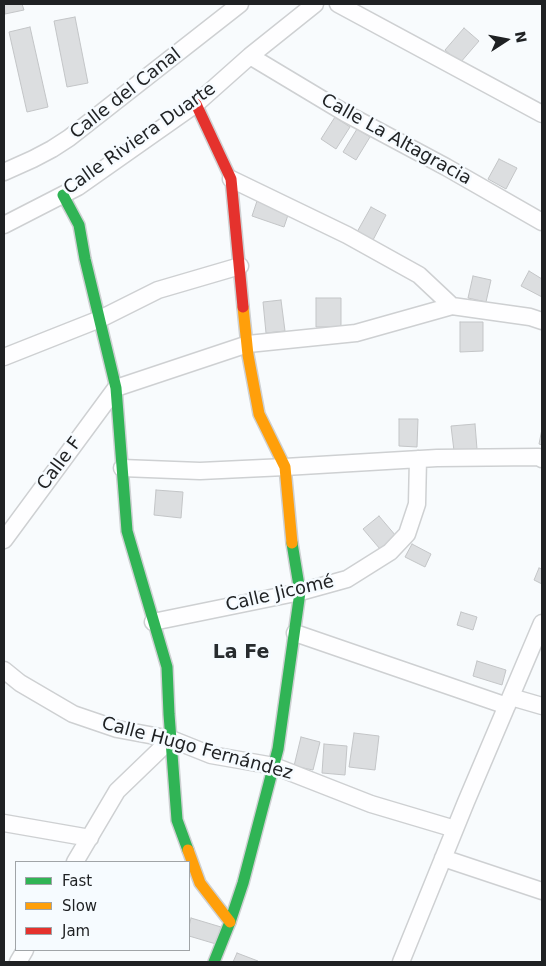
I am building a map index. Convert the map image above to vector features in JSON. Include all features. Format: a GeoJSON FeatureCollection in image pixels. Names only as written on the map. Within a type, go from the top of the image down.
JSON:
{"type":"FeatureCollection","features":[{"type":"Feature","properties":{"kind":"street","name":"Calle del Canal"},"geometry":{"type":"LineString","coordinates":[[4,172],[46,153],[69,138],[240,4]]}},
{"type":"Feature","properties":{"kind":"street","name":"Calle Riviera Duarte"},"geometry":{"type":"LineString","coordinates":[[4,225],[78,187],[196,104],[250,56],[315,4]]}},
{"type":"Feature","properties":{"kind":"street"},"geometry":{"type":"LineString","coordinates":[[338,4],[542,114]]}},
{"type":"Feature","properties":{"kind":"street","name":"Calle La Altagracia"},"geometry":{"type":"LineString","coordinates":[[250,56],[345,113],[542,222]]}},
{"type":"Feature","properties":{"kind":"street"},"geometry":{"type":"LineString","coordinates":[[196,104],[231,179],[248,355],[259,414],[285,467],[291,538],[300,592],[278,749],[243,883],[214,962]]}},
{"type":"Feature","properties":{"kind":"street"},"geometry":{"type":"LineString","coordinates":[[231,179],[347,235],[420,274],[452,306]]}},
{"type":"Feature","properties":{"kind":"street"},"geometry":{"type":"LineString","coordinates":[[63,195],[79,225],[85,259],[116,388],[127,531],[167,667],[177,820],[200,883],[230,922]]}},
{"type":"Feature","properties":{"kind":"street"},"geometry":{"type":"LineString","coordinates":[[4,357],[100,320],[158,290],[240,266]]}},
{"type":"Feature","properties":{"kind":"street"},"geometry":{"type":"LineString","coordinates":[[116,388],[248,344],[356,332],[452,306],[538,315]]}},
{"type":"Feature","properties":{"kind":"street","name":"Calle F"},"geometry":{"type":"LineString","coordinates":[[4,540],[116,388]]}},
{"type":"Feature","properties":{"kind":"street"},"geometry":{"type":"LineString","coordinates":[[122,468],[200,471],[437,458],[539,457],[542,459]]}},
{"type":"Feature","properties":{"kind":"street","name":"Calle Jicomé"},"geometry":{"type":"LineString","coordinates":[[153,622],[300,592],[347,578],[390,552],[407,534],[418,504],[418,459]]}},
{"type":"Feature","properties":{"kind":"street"},"geometry":{"type":"LineString","coordinates":[[400,962],[542,623]]}},
{"type":"Feature","properties":{"kind":"street"},"geometry":{"type":"LineString","coordinates":[[294,633],[509,701],[542,706]]}},
{"type":"Feature","properties":{"kind":"street","name":"Calle Hugo Fernández"},"geometry":{"type":"LineString","coordinates":[[4,670],[20,683],[73,714],[118,729],[171,739],[211,755],[274,766],[371,804],[455,829]]}},
{"type":"Feature","properties":{"kind":"street"},"geometry":{"type":"LineString","coordinates":[[77,861],[117,792],[171,739]]}},
{"type":"Feature","properties":{"kind":"street"},"geometry":{"type":"LineString","coordinates":[[4,823],[90,838]]}},
{"type":"Feature","properties":{"kind":"street"},"geometry":{"type":"LineString","coordinates":[[443,858],[542,891]]}},
{"type":"Feature","properties":{"kind":"street"},"geometry":{"type":"LineString","coordinates":[[18,962],[24,951]]}},
{"type":"Feature","properties":{"kind":"building"},"geometry":{"type":"Polygon","coordinates":[[[4,4],[22,4],[24,10],[5,14],[4,4]]]}},
{"type":"Feature","properties":{"kind":"building"},"geometry":{"type":"Polygon","coordinates":[[[75,17],[88,83],[67,87],[54,21],[75,17]]]}},
{"type":"Feature","properties":{"kind":"building"},"geometry":{"type":"Polygon","coordinates":[[[30,27],[48,107],[27,112],[9,32],[30,27]]]}},
{"type":"Feature","properties":{"kind":"building"},"geometry":{"type":"Polygon","coordinates":[[[464,28],[479,41],[460,63],[445,50],[464,28]]]}},
{"type":"Feature","properties":{"kind":"building"},"geometry":{"type":"Polygon","coordinates":[[[335,117],[350,127],[336,149],[321,139],[335,117]]]}},
{"type":"Feature","properties":{"kind":"building"},"geometry":{"type":"Polygon","coordinates":[[[357,129],[370,137],[356,160],[343,152],[357,129]]]}},
{"type":"Feature","properties":{"kind":"building"},"geometry":{"type":"Polygon","coordinates":[[[499,159],[517,168],[506,189],[488,179],[499,159]]]}},
{"type":"Feature","properties":{"kind":"building"},"geometry":{"type":"Polygon","coordinates":[[[257,201],[289,212],[284,227],[252,216],[257,201]]]}},
{"type":"Feature","properties":{"kind":"building"},"geometry":{"type":"Polygon","coordinates":[[[371,207],[386,215],[373,240],[357,232],[371,207]]]}},
{"type":"Feature","properties":{"kind":"building"},"geometry":{"type":"Polygon","coordinates":[[[529,271],[542,279],[542,297],[521,286],[529,271]]]}},
{"type":"Feature","properties":{"kind":"building"},"geometry":{"type":"Polygon","coordinates":[[[473,276],[491,280],[486,302],[468,298],[473,276]]]}},
{"type":"Feature","properties":{"kind":"building"},"geometry":{"type":"Polygon","coordinates":[[[316,298],[341,298],[341,327],[316,327],[316,298]]]}},
{"type":"Feature","properties":{"kind":"building"},"geometry":{"type":"Polygon","coordinates":[[[281,300],[285,331],[266,333],[263,302],[281,300]]]}},
{"type":"Feature","properties":{"kind":"building"},"geometry":{"type":"Polygon","coordinates":[[[460,322],[483,322],[483,351],[460,352],[460,322]]]}},
{"type":"Feature","properties":{"kind":"building"},"geometry":{"type":"Polygon","coordinates":[[[399,419],[418,419],[417,447],[399,446],[399,419]]]}},
{"type":"Feature","properties":{"kind":"building"},"geometry":{"type":"Polygon","coordinates":[[[475,424],[477,449],[454,451],[451,426],[475,424]]]}},
{"type":"Feature","properties":{"kind":"building"},"geometry":{"type":"Polygon","coordinates":[[[542,429],[542,445],[539,444],[542,429]]]}},
{"type":"Feature","properties":{"kind":"building"},"geometry":{"type":"Polygon","coordinates":[[[156,490],[183,492],[181,518],[154,515],[156,490]]]}},
{"type":"Feature","properties":{"kind":"building"},"geometry":{"type":"Polygon","coordinates":[[[379,516],[396,536],[380,549],[363,529],[379,516]]]}},
{"type":"Feature","properties":{"kind":"building"},"geometry":{"type":"Polygon","coordinates":[[[412,544],[431,554],[425,567],[405,557],[412,544]]]}},
{"type":"Feature","properties":{"kind":"building"},"geometry":{"type":"Polygon","coordinates":[[[539,568],[542,569],[542,584],[534,580],[539,568]]]}},
{"type":"Feature","properties":{"kind":"building"},"geometry":{"type":"Polygon","coordinates":[[[461,612],[477,617],[473,630],[457,625],[461,612]]]}},
{"type":"Feature","properties":{"kind":"building"},"geometry":{"type":"Polygon","coordinates":[[[477,661],[506,670],[502,685],[473,676],[477,661]]]}},
{"type":"Feature","properties":{"kind":"building"},"geometry":{"type":"Polygon","coordinates":[[[354,733],[379,736],[375,770],[349,767],[354,733]]]}},
{"type":"Feature","properties":{"kind":"building"},"geometry":{"type":"Polygon","coordinates":[[[301,737],[320,742],[313,770],[294,766],[301,737]]]}},
{"type":"Feature","properties":{"kind":"building"},"geometry":{"type":"Polygon","coordinates":[[[324,744],[347,746],[345,775],[322,773],[324,744]]]}},
{"type":"Feature","properties":{"kind":"building"},"geometry":{"type":"Polygon","coordinates":[[[191,918],[221,927],[216,944],[190,936],[191,918]]]}},
{"type":"Feature","properties":{"kind":"building"},"geometry":{"type":"Polygon","coordinates":[[[237,953],[258,961],[258,962],[233,962],[237,953]]]}},
{"type":"Feature","properties":{"kind":"traffic: fast"},"geometry":{"type":"LineString","coordinates":[[63,195],[79,225],[85,259],[116,388],[127,531],[167,667],[177,820],[188,850]]}},
{"type":"Feature","properties":{"kind":"traffic: fast"},"geometry":{"type":"LineString","coordinates":[[214,962],[243,883],[278,749],[300,592],[292,543]]}},
{"type":"Feature","properties":{"kind":"traffic: slow"},"geometry":{"type":"LineString","coordinates":[[243,307],[248,355],[259,414],[285,467],[292,543]]}},
{"type":"Feature","properties":{"kind":"traffic: slow"},"geometry":{"type":"LineString","coordinates":[[188,850],[200,883],[230,922]]}},
{"type":"Feature","properties":{"kind":"traffic: jam"},"geometry":{"type":"LineString","coordinates":[[196,104],[231,179],[243,307]]}},
{"type":"Feature","properties":{"kind":"district","name":"La Fe"},"geometry":{"type":"Point","coordinates":[241,653]}}]}
